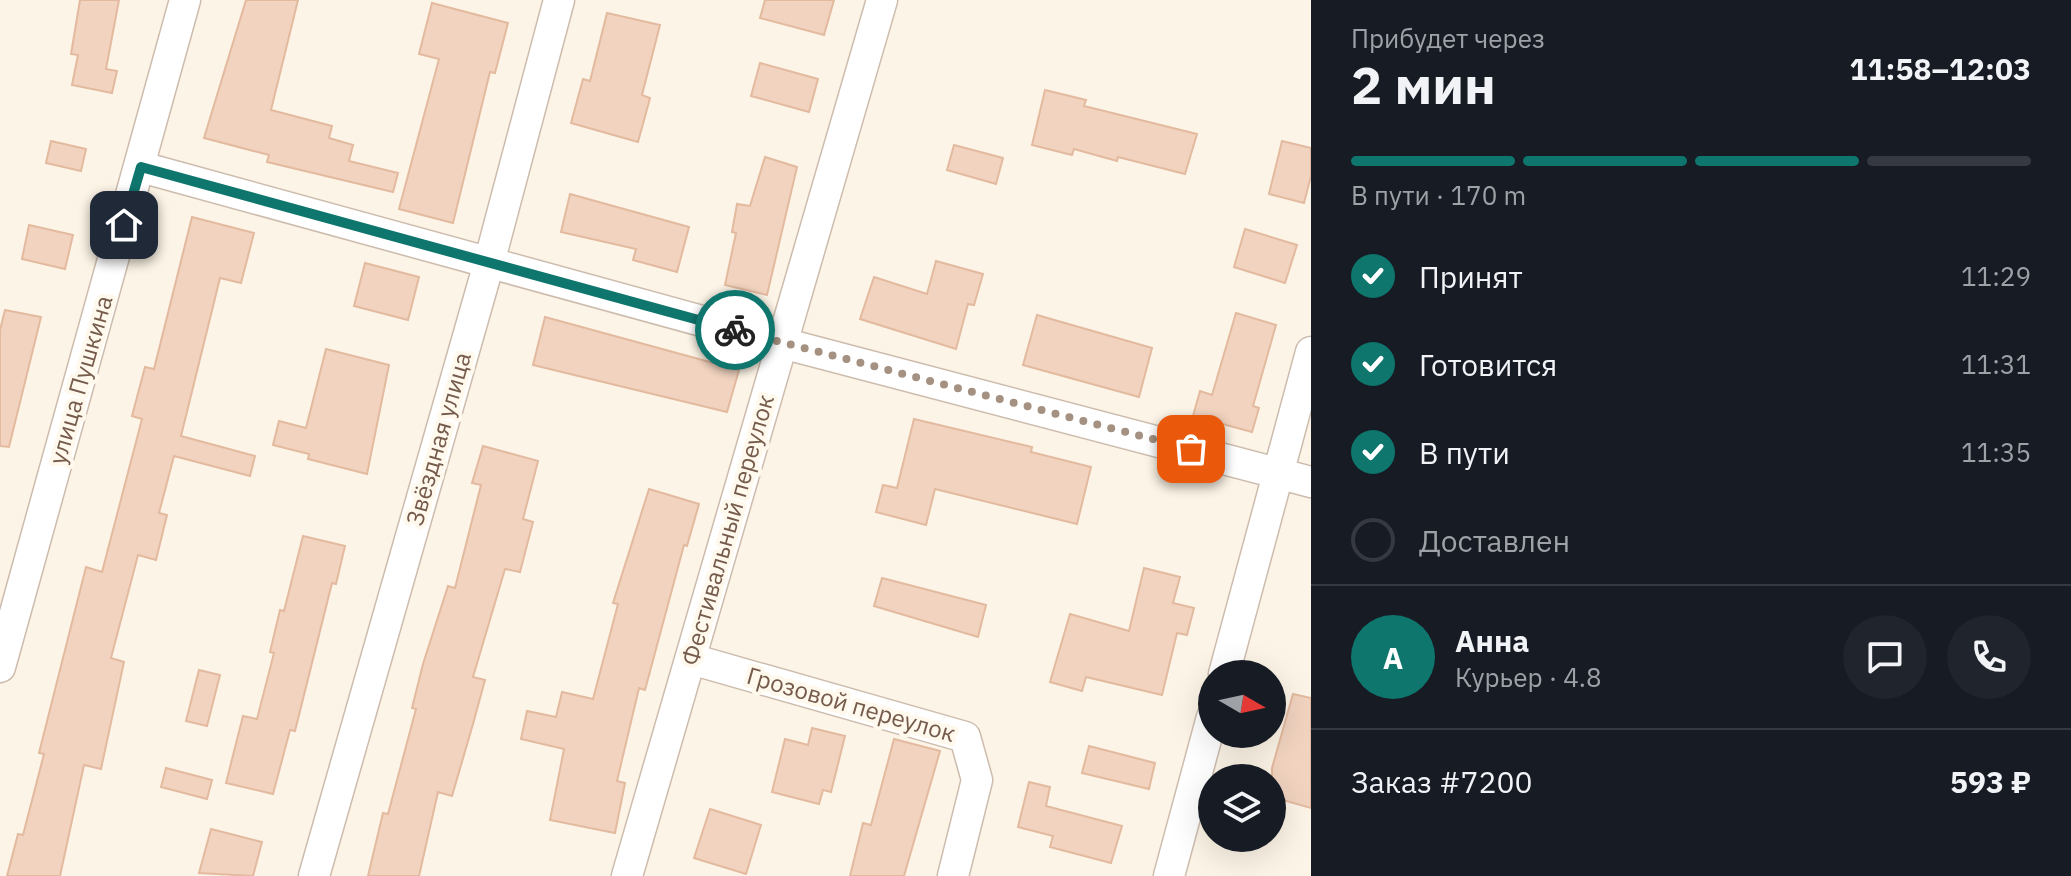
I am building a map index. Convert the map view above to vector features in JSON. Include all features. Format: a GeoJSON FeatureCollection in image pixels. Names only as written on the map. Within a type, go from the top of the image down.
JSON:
{"type":"FeatureCollection","features":[{"type":"Feature","properties":{"kind":"street","name":"улица Пушкина"},"geometry":{"type":"LineString","coordinates":[[0,667],[185,0]]}},
{"type":"Feature","properties":{"kind":"street","name":"Звёздная улица"},"geometry":{"type":"LineString","coordinates":[[314,876],[489,263],[559,0]]}},
{"type":"Feature","properties":{"kind":"street","name":"Фестивальный переулок"},"geometry":{"type":"LineString","coordinates":[[627,876],[882,0]]}},
{"type":"Feature","properties":{"kind":"street"},"geometry":{"type":"LineString","coordinates":[[141,167],[782,343],[1311,482]]}},
{"type":"Feature","properties":{"kind":"street"},"geometry":{"type":"LineString","coordinates":[[1228,660],[1311,352]]}},
{"type":"Feature","properties":{"kind":"street","name":"Грозовой переулок"},"geometry":{"type":"LineString","coordinates":[[691,659],[965,737],[977,780],[953,876]]}},
{"type":"Feature","properties":{"kind":"street"},"geometry":{"type":"LineString","coordinates":[[1169,876],[1204,748]]}},
{"type":"Feature","properties":{"kind":"building"},"geometry":{"type":"Polygon","coordinates":[[[80,0],[119,0],[106,69],[117,71],[112,93],[72,85],[78,55],[71,54],[80,0]]]}},
{"type":"Feature","properties":{"kind":"building"},"geometry":{"type":"Polygon","coordinates":[[[246,0],[298,0],[271,110],[332,126],[329,138],[353,145],[349,161],[398,173],[393,192],[267,162],[269,155],[204,138],[246,0]]]}},
{"type":"Feature","properties":{"kind":"building"},"geometry":{"type":"Polygon","coordinates":[[[765,0],[834,0],[824,35],[760,18],[765,0]]]}},
{"type":"Feature","properties":{"kind":"building"},"geometry":{"type":"Polygon","coordinates":[[[432,3],[508,23],[495,73],[490,72],[453,223],[399,209],[439,59],[419,54],[432,3]]]}},
{"type":"Feature","properties":{"kind":"building"},"geometry":{"type":"Polygon","coordinates":[[[607,13],[660,25],[642,95],[650,98],[638,142],[571,123],[583,79],[590,81],[607,13]]]}},
{"type":"Feature","properties":{"kind":"building"},"geometry":{"type":"Polygon","coordinates":[[[760,63],[818,79],[809,112],[751,96],[760,63]]]}},
{"type":"Feature","properties":{"kind":"building"},"geometry":{"type":"Polygon","coordinates":[[[1045,90],[1086,100],[1084,106],[1197,134],[1185,174],[1118,157],[1117,161],[1074,149],[1072,155],[1032,145],[1045,90]]]}},
{"type":"Feature","properties":{"kind":"building"},"geometry":{"type":"Polygon","coordinates":[[[51,141],[86,149],[81,171],[46,163],[51,141]]]}},
{"type":"Feature","properties":{"kind":"building"},"geometry":{"type":"Polygon","coordinates":[[[1282,141],[1311,148],[1311,176],[1304,203],[1269,194],[1282,141]]]}},
{"type":"Feature","properties":{"kind":"building"},"geometry":{"type":"Polygon","coordinates":[[[954,145],[1003,158],[996,184],[947,170],[954,145]]]}},
{"type":"Feature","properties":{"kind":"building"},"geometry":{"type":"Polygon","coordinates":[[[765,157],[797,167],[767,295],[725,285],[736,233],[732,232],[737,204],[750,206],[765,157]]]}},
{"type":"Feature","properties":{"kind":"building"},"geometry":{"type":"Polygon","coordinates":[[[570,194],[689,227],[677,272],[633,260],[636,249],[561,232],[570,194]]]}},
{"type":"Feature","properties":{"kind":"building"},"geometry":{"type":"Polygon","coordinates":[[[192,217],[254,233],[241,283],[220,278],[181,436],[255,456],[250,476],[174,456],[159,513],[167,515],[156,560],[138,555],[111,658],[124,662],[101,769],[84,765],[60,876],[7,876],[18,834],[23,835],[44,754],[39,753],[86,567],[102,572],[142,419],[132,416],[145,367],[154,369],[192,217]]]}},
{"type":"Feature","properties":{"kind":"building"},"geometry":{"type":"Polygon","coordinates":[[[29,225],[73,235],[65,269],[22,259],[29,225]]]}},
{"type":"Feature","properties":{"kind":"building"},"geometry":{"type":"Polygon","coordinates":[[[1245,229],[1297,245],[1285,283],[1234,267],[1245,229]]]}},
{"type":"Feature","properties":{"kind":"building"},"geometry":{"type":"Polygon","coordinates":[[[936,261],[983,274],[974,305],[968,304],[956,349],[860,319],[874,277],[927,294],[936,261]]]}},
{"type":"Feature","properties":{"kind":"building"},"geometry":{"type":"Polygon","coordinates":[[[365,263],[419,277],[408,320],[354,306],[365,263]]]}},
{"type":"Feature","properties":{"kind":"building"},"geometry":{"type":"Polygon","coordinates":[[[5,310],[41,317],[9,447],[0,446],[0,330],[5,310]]]}},
{"type":"Feature","properties":{"kind":"building"},"geometry":{"type":"Polygon","coordinates":[[[1236,313],[1276,325],[1253,406],[1259,408],[1252,432],[1193,416],[1200,391],[1212,395],[1236,313]]]}},
{"type":"Feature","properties":{"kind":"building"},"geometry":{"type":"Polygon","coordinates":[[[1037,315],[1152,348],[1139,397],[1023,365],[1037,315]]]}},
{"type":"Feature","properties":{"kind":"building"},"geometry":{"type":"Polygon","coordinates":[[[545,317],[739,370],[727,412],[533,365],[545,317]]]}},
{"type":"Feature","properties":{"kind":"building"},"geometry":{"type":"Polygon","coordinates":[[[326,349],[389,365],[367,474],[308,459],[309,454],[273,445],[279,421],[306,428],[326,349]]]}},
{"type":"Feature","properties":{"kind":"building"},"geometry":{"type":"Polygon","coordinates":[[[914,419],[1032,447],[1031,452],[1091,467],[1077,524],[935,489],[926,525],[876,512],[883,485],[897,488],[914,419]]]}},
{"type":"Feature","properties":{"kind":"building"},"geometry":{"type":"Polygon","coordinates":[[[483,446],[538,461],[523,519],[533,522],[520,572],[505,569],[473,677],[485,680],[473,724],[452,796],[438,792],[419,876],[368,876],[383,813],[388,814],[416,709],[412,708],[423,664],[448,586],[455,588],[481,485],[472,483],[483,446]]]}},
{"type":"Feature","properties":{"kind":"building"},"geometry":{"type":"Polygon","coordinates":[[[649,489],[699,504],[687,546],[684,545],[645,690],[639,688],[617,781],[625,783],[615,833],[550,820],[564,749],[521,739],[527,711],[556,717],[562,692],[593,699],[618,604],[613,603],[649,489]]]}},
{"type":"Feature","properties":{"kind":"building"},"geometry":{"type":"Polygon","coordinates":[[[303,536],[345,546],[336,584],[332,583],[295,731],[290,730],[273,794],[226,783],[243,716],[257,719],[274,653],[270,652],[280,610],[284,611],[303,536]]]}},
{"type":"Feature","properties":{"kind":"building"},"geometry":{"type":"Polygon","coordinates":[[[1144,568],[1180,577],[1173,603],[1194,608],[1187,635],[1177,633],[1162,695],[1086,677],[1082,691],[1050,682],[1070,614],[1129,631],[1144,568]]]}},
{"type":"Feature","properties":{"kind":"building"},"geometry":{"type":"Polygon","coordinates":[[[882,578],[986,605],[978,637],[874,606],[882,578]]]}},
{"type":"Feature","properties":{"kind":"building"},"geometry":{"type":"Polygon","coordinates":[[[199,670],[220,675],[207,726],[186,721],[199,670]]]}},
{"type":"Feature","properties":{"kind":"building"},"geometry":{"type":"Polygon","coordinates":[[[1293,694],[1311,698],[1311,808],[1286,801],[1286,764],[1273,764],[1278,748],[1286,748],[1286,719],[1293,694]]]}},
{"type":"Feature","properties":{"kind":"building"},"geometry":{"type":"Polygon","coordinates":[[[812,728],[845,736],[831,792],[823,790],[819,804],[772,792],[785,739],[808,745],[812,728]]]}},
{"type":"Feature","properties":{"kind":"building"},"geometry":{"type":"Polygon","coordinates":[[[894,739],[940,751],[904,876],[850,876],[863,823],[871,825],[894,739]]]}},
{"type":"Feature","properties":{"kind":"building"},"geometry":{"type":"Polygon","coordinates":[[[1089,746],[1155,763],[1149,789],[1082,773],[1089,746]]]}},
{"type":"Feature","properties":{"kind":"building"},"geometry":{"type":"Polygon","coordinates":[[[166,768],[212,780],[207,799],[161,787],[166,768]]]}},
{"type":"Feature","properties":{"kind":"building"},"geometry":{"type":"Polygon","coordinates":[[[1029,782],[1050,787],[1046,806],[1122,826],[1111,863],[1050,847],[1053,836],[1018,827],[1029,782]]]}},
{"type":"Feature","properties":{"kind":"building"},"geometry":{"type":"Polygon","coordinates":[[[710,809],[761,825],[746,874],[694,858],[710,809]]]}},
{"type":"Feature","properties":{"kind":"building"},"geometry":{"type":"Polygon","coordinates":[[[211,829],[262,842],[253,876],[199,873],[211,829]]]}},
{"type":"Feature","properties":{"kind":"way so far"},"geometry":{"type":"LineString","coordinates":[[735,330],[1191,449]]}},
{"type":"Feature","properties":{"kind":"route"},"geometry":{"type":"LineString","coordinates":[[124,225],[141,167],[735,330]]}}]}
